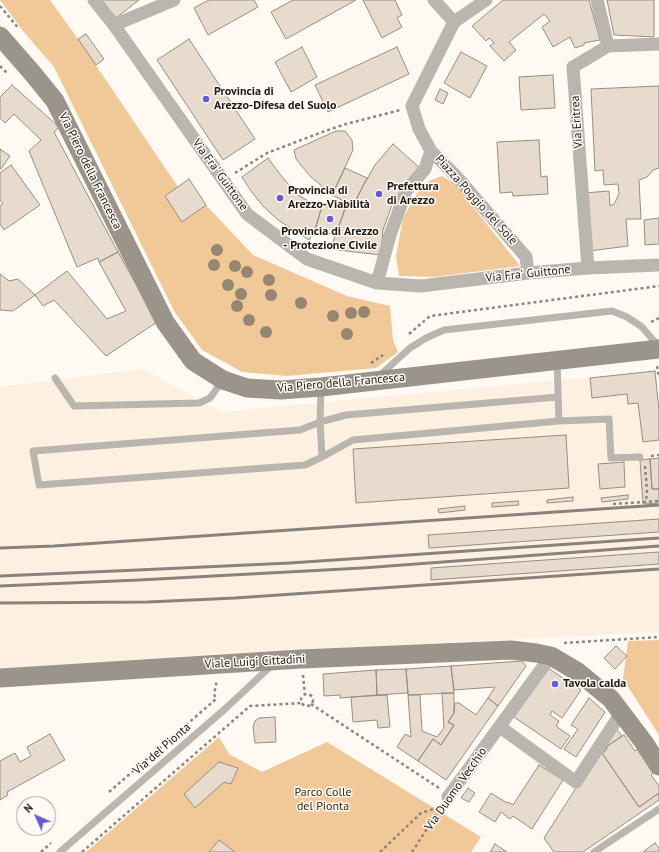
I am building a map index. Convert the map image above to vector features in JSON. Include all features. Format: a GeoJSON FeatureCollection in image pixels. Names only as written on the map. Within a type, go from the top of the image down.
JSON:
{"type":"FeatureCollection","features":[{"type":"Feature","properties":{"kind":"main road","name":"Via Piero della Francesca"},"geometry":{"type":"LineString","coordinates":[[3,46],[34,75],[55,101],[165,322],[193,362],[223,380],[247,388],[281,390],[557,361],[658,353]]}},
{"type":"Feature","properties":{"kind":"main road","name":"Viale Luigi Cittadini"},"geometry":{"type":"LineString","coordinates":[[0,678],[277,660],[511,650],[536,653],[555,650]]}},
{"type":"Feature","properties":{"kind":"main road"},"geometry":{"type":"LineString","coordinates":[[555,650],[578,672],[611,699],[645,744],[659,766]]}},
{"type":"Feature","properties":{"kind":"street","name":"Via Fra' Guittone"},"geometry":{"type":"LineString","coordinates":[[94,0],[114,25],[247,214],[307,259],[377,283],[421,286],[528,273],[588,268],[659,265]]}},
{"type":"Feature","properties":{"kind":"street"},"geometry":{"type":"LineString","coordinates":[[114,25],[174,0]]}},
{"type":"Feature","properties":{"kind":"street"},"geometry":{"type":"LineString","coordinates":[[434,0],[454,22]]}},
{"type":"Feature","properties":{"kind":"street"},"geometry":{"type":"LineString","coordinates":[[431,151],[419,129],[412,106],[454,22],[486,0]]}},
{"type":"Feature","properties":{"kind":"street"},"geometry":{"type":"LineString","coordinates":[[597,0],[608,46]]}},
{"type":"Feature","properties":{"kind":"street","name":"Via Eritrea"},"geometry":{"type":"LineString","coordinates":[[588,268],[573,67],[608,46],[659,44]]}},
{"type":"Feature","properties":{"kind":"street","name":"Piazza Poggio del Sole"},"geometry":{"type":"LineString","coordinates":[[377,283],[390,235],[406,191],[426,169],[431,151],[456,176],[526,257],[528,273]]}},
{"type":"Feature","properties":{"kind":"street","name":"Via Duomo Vecchio"},"geometry":{"type":"LineString","coordinates":[[443,798],[500,727],[555,650]]}},
{"type":"Feature","properties":{"kind":"street"},"geometry":{"type":"LineString","coordinates":[[500,727],[576,782],[621,713]]}},
{"type":"Feature","properties":{"kind":"lane"},"geometry":{"type":"LineString","coordinates":[[374,381],[410,348],[426,338],[444,330],[612,311],[627,317],[642,327],[658,353]]}},
{"type":"Feature","properties":{"kind":"lane"},"geometry":{"type":"LineString","coordinates":[[557,361],[559,420]]}},
{"type":"Feature","properties":{"kind":"lane"},"geometry":{"type":"LineString","coordinates":[[55,378],[74,406],[200,403],[210,398],[223,380]]}},
{"type":"Feature","properties":{"kind":"lane"},"geometry":{"type":"LineString","coordinates":[[321,387],[320,422],[322,457]]}},
{"type":"Feature","properties":{"kind":"lane"},"geometry":{"type":"LineString","coordinates":[[558,397],[346,415],[320,422],[300,430],[33,451],[39,485],[305,465],[353,440],[559,420],[609,419],[611,458],[642,460]]}},
{"type":"Feature","properties":{"kind":"lane","name":"Via del Pionta"},"geometry":{"type":"LineString","coordinates":[[60,852],[225,709],[277,660]]}},
{"type":"Feature","properties":{"kind":"lane"},"geometry":{"type":"LineString","coordinates":[[594,852],[659,809]]}},
{"type":"Feature","properties":{"kind":"path"},"geometry":{"type":"LineString","coordinates":[[223,180],[267,153],[346,124],[412,106]]}},
{"type":"Feature","properties":{"kind":"path"},"geometry":{"type":"LineString","coordinates":[[658,353],[659,378]]}},
{"type":"Feature","properties":{"kind":"path"},"geometry":{"type":"LineString","coordinates":[[642,460],[647,490],[646,502]]}},
{"type":"Feature","properties":{"kind":"path"},"geometry":{"type":"LineString","coordinates":[[613,504],[659,501]]}},
{"type":"Feature","properties":{"kind":"path"},"geometry":{"type":"LineString","coordinates":[[555,650],[659,637]]}},
{"type":"Feature","properties":{"kind":"path"},"geometry":{"type":"LineString","coordinates":[[302,703],[302,697],[309,695],[313,699],[313,703],[311,704]]}},
{"type":"Feature","properties":{"kind":"path"},"geometry":{"type":"LineString","coordinates":[[105,796],[216,699]]}},
{"type":"Feature","properties":{"kind":"path"},"geometry":{"type":"LineString","coordinates":[[82,852],[250,706],[302,703],[306,706],[311,704]]}},
{"type":"Feature","properties":{"kind":"path"},"geometry":{"type":"LineString","coordinates":[[311,704],[443,798],[421,813],[380,852]]}},
{"type":"Feature","properties":{"kind":"path","name":"Via Duomo Vecchio"},"geometry":{"type":"LineString","coordinates":[[412,852],[443,798]]}},
{"type":"Feature","properties":{"kind":"path"},"geometry":{"type":"LineString","coordinates":[[41,852],[53,842]]}},
{"type":"Feature","properties":{"kind":"shaded area"},"geometry":{"type":"Polygon","coordinates":[[[143,369],[221,412],[655,371],[659,410],[659,446],[651,458],[659,458],[659,632],[221,654],[0,669],[0,387],[143,369]]]}},
{"type":"Feature","properties":{"kind":"green space"},"geometry":{"type":"Polygon","coordinates":[[[0,0],[50,0],[83,46],[178,187],[165,196],[182,222],[206,205],[253,255],[347,296],[390,306],[393,340],[398,352],[376,368],[287,376],[242,372],[202,350],[174,311],[54,67],[23,31],[0,0]]]}},
{"type":"Feature","properties":{"kind":"green space"},"geometry":{"type":"Polygon","coordinates":[[[442,176],[455,184],[520,266],[435,277],[399,276],[396,256],[403,218],[419,190],[429,181],[442,176]]]}},
{"type":"Feature","properties":{"kind":"green space"},"geometry":{"type":"Polygon","coordinates":[[[659,640],[659,735],[623,679],[628,641],[659,640]]]}},
{"type":"Feature","properties":{"kind":"green space","name":"Parco Colle del Pionta"},"geometry":{"type":"Polygon","coordinates":[[[219,737],[229,754],[262,772],[327,742],[481,837],[471,852],[86,852],[219,737]]]}},
{"type":"Feature","properties":{"kind":"building"},"geometry":{"type":"Polygon","coordinates":[[[102,0],[139,0],[116,18],[102,0]]]}},
{"type":"Feature","properties":{"kind":"building"},"geometry":{"type":"Polygon","coordinates":[[[209,0],[254,0],[258,7],[208,35],[194,8],[209,0]]]}},
{"type":"Feature","properties":{"kind":"building"},"geometry":{"type":"Polygon","coordinates":[[[293,0],[356,0],[286,39],[271,12],[293,0]]]}},
{"type":"Feature","properties":{"kind":"building"},"geometry":{"type":"Polygon","coordinates":[[[363,0],[395,0],[402,15],[397,18],[402,27],[382,38],[363,0]]]}},
{"type":"Feature","properties":{"kind":"building"},"geometry":{"type":"Polygon","coordinates":[[[503,0],[589,0],[600,40],[584,43],[584,45],[575,48],[570,37],[553,47],[542,27],[550,21],[544,14],[509,42],[516,50],[504,61],[490,46],[494,43],[489,38],[486,41],[472,26],[503,0]]]}},
{"type":"Feature","properties":{"kind":"building"},"geometry":{"type":"Polygon","coordinates":[[[607,0],[654,0],[654,37],[614,35],[607,0]]]}},
{"type":"Feature","properties":{"kind":"building"},"geometry":{"type":"Polygon","coordinates":[[[86,34],[104,59],[96,65],[78,39],[86,34]]]}},
{"type":"Feature","properties":{"kind":"building","name":"Provincia di Arezzo-Difesa del Suolo"},"geometry":{"type":"Polygon","coordinates":[[[189,39],[255,139],[223,160],[157,60],[189,39]]]}},
{"type":"Feature","properties":{"kind":"building"},"geometry":{"type":"Polygon","coordinates":[[[302,47],[317,77],[291,92],[275,62],[302,47]]]}},
{"type":"Feature","properties":{"kind":"building"},"geometry":{"type":"Polygon","coordinates":[[[397,47],[409,74],[328,112],[315,85],[397,47]]]}},
{"type":"Feature","properties":{"kind":"building"},"geometry":{"type":"Polygon","coordinates":[[[461,52],[487,66],[470,98],[444,83],[461,52]]]}},
{"type":"Feature","properties":{"kind":"building"},"geometry":{"type":"Polygon","coordinates":[[[553,75],[555,108],[521,110],[519,77],[553,75]]]}},
{"type":"Feature","properties":{"kind":"building"},"geometry":{"type":"Polygon","coordinates":[[[12,85],[59,127],[54,132],[118,252],[99,262],[98,258],[77,267],[29,151],[41,140],[14,114],[5,123],[0,118],[0,97],[12,85]]]}},
{"type":"Feature","properties":{"kind":"building"},"geometry":{"type":"Polygon","coordinates":[[[659,86],[659,168],[653,170],[647,177],[639,180],[641,219],[626,219],[628,246],[589,251],[584,193],[609,191],[610,206],[614,204],[619,194],[618,184],[604,185],[603,170],[595,171],[591,89],[659,86]]]}},
{"type":"Feature","properties":{"kind":"building"},"geometry":{"type":"Polygon","coordinates":[[[440,89],[448,93],[443,104],[435,100],[440,89]]]}},
{"type":"Feature","properties":{"kind":"building"},"geometry":{"type":"Polygon","coordinates":[[[336,131],[345,131],[352,140],[353,150],[332,195],[310,176],[296,159],[294,150],[336,131]]]}},
{"type":"Feature","properties":{"kind":"building"},"geometry":{"type":"Polygon","coordinates":[[[539,140],[541,177],[547,176],[548,194],[513,196],[512,192],[500,193],[497,142],[539,140]]]}},
{"type":"Feature","properties":{"kind":"building","name":"Prefettura di Arezzo"},"geometry":{"type":"Polygon","coordinates":[[[393,144],[421,169],[406,184],[392,205],[383,230],[381,255],[338,250],[333,242],[347,203],[353,206],[375,165],[393,144]]]}},
{"type":"Feature","properties":{"kind":"building"},"geometry":{"type":"Polygon","coordinates":[[[0,149],[10,156],[1,169],[0,168],[0,149]]]}},
{"type":"Feature","properties":{"kind":"building","name":"Provincia di Arezzo-Viabilità"},"geometry":{"type":"Polygon","coordinates":[[[268,158],[298,195],[310,202],[322,206],[315,230],[309,240],[278,220],[263,206],[242,177],[268,158]]]}},
{"type":"Feature","properties":{"kind":"building"},"geometry":{"type":"Polygon","coordinates":[[[11,165],[40,205],[4,230],[0,224],[0,206],[3,204],[0,200],[0,173],[11,165]]]}},
{"type":"Feature","properties":{"kind":"building"},"geometry":{"type":"Polygon","coordinates":[[[345,168],[367,178],[353,206],[332,195],[345,168]]]}},
{"type":"Feature","properties":{"kind":"building"},"geometry":{"type":"Polygon","coordinates":[[[189,179],[206,205],[182,222],[165,196],[189,179]]]}},
{"type":"Feature","properties":{"kind":"building","name":"Provincia di Arezzo - Protezione Civile"},"geometry":{"type":"Polygon","coordinates":[[[322,206],[345,209],[336,235],[315,230],[322,206]]]}},
{"type":"Feature","properties":{"kind":"building"},"geometry":{"type":"Polygon","coordinates":[[[659,218],[659,244],[645,245],[644,220],[659,218]]]}},
{"type":"Feature","properties":{"kind":"building"},"geometry":{"type":"Polygon","coordinates":[[[118,252],[157,322],[106,356],[54,300],[43,306],[35,295],[67,271],[107,319],[126,311],[99,262],[118,252]]]}},
{"type":"Feature","properties":{"kind":"building"},"geometry":{"type":"Polygon","coordinates":[[[0,274],[9,281],[18,279],[35,295],[13,311],[0,310],[0,274]]]}},
{"type":"Feature","properties":{"kind":"building"},"geometry":{"type":"Polygon","coordinates":[[[655,371],[659,410],[659,440],[643,442],[638,403],[628,404],[627,394],[592,398],[590,378],[655,371]]]}},
{"type":"Feature","properties":{"kind":"building"},"geometry":{"type":"Polygon","coordinates":[[[566,435],[569,488],[356,503],[353,449],[566,435]]]}},
{"type":"Feature","properties":{"kind":"building"},"geometry":{"type":"Polygon","coordinates":[[[659,458],[659,489],[652,489],[650,459],[659,458]]]}},
{"type":"Feature","properties":{"kind":"building"},"geometry":{"type":"Polygon","coordinates":[[[650,459],[652,489],[659,489],[659,503],[643,504],[640,460],[650,459]]]}},
{"type":"Feature","properties":{"kind":"building"},"geometry":{"type":"Polygon","coordinates":[[[624,462],[625,487],[600,489],[598,464],[624,462]]]}},
{"type":"Feature","properties":{"kind":"building"},"geometry":{"type":"Polygon","coordinates":[[[628,495],[628,499],[602,502],[601,498],[628,495]]]}},
{"type":"Feature","properties":{"kind":"building"},"geometry":{"type":"Polygon","coordinates":[[[573,497],[573,501],[547,503],[547,500],[573,497]]]}},
{"type":"Feature","properties":{"kind":"building"},"geometry":{"type":"Polygon","coordinates":[[[518,501],[519,505],[492,507],[492,503],[518,501]]]}},
{"type":"Feature","properties":{"kind":"building"},"geometry":{"type":"Polygon","coordinates":[[[465,506],[465,510],[439,513],[438,509],[465,506]]]}},
{"type":"Feature","properties":{"kind":"building"},"geometry":{"type":"Polygon","coordinates":[[[659,519],[659,532],[429,548],[428,535],[659,519]]]}},
{"type":"Feature","properties":{"kind":"building"},"geometry":{"type":"Polygon","coordinates":[[[659,552],[659,564],[431,580],[431,568],[659,552]]]}},
{"type":"Feature","properties":{"kind":"building"},"geometry":{"type":"Polygon","coordinates":[[[616,646],[627,656],[615,669],[604,658],[616,646]]]}},
{"type":"Feature","properties":{"kind":"building"},"geometry":{"type":"Polygon","coordinates":[[[522,661],[526,666],[498,706],[488,698],[495,687],[454,690],[451,666],[522,661]]]}},
{"type":"Feature","properties":{"kind":"building"},"geometry":{"type":"Polygon","coordinates":[[[451,666],[454,693],[408,695],[406,669],[451,666]]]}},
{"type":"Feature","properties":{"kind":"building"},"geometry":{"type":"Polygon","coordinates":[[[548,668],[581,690],[562,718],[552,711],[550,715],[559,721],[556,726],[570,736],[561,749],[514,717],[548,668]]]}},
{"type":"Feature","properties":{"kind":"building"},"geometry":{"type":"Polygon","coordinates":[[[406,669],[408,693],[377,695],[376,670],[406,669]]]}},
{"type":"Feature","properties":{"kind":"building"},"geometry":{"type":"Polygon","coordinates":[[[376,670],[377,695],[340,698],[340,695],[324,696],[323,674],[376,670]]]}},
{"type":"Feature","properties":{"kind":"building"},"geometry":{"type":"Polygon","coordinates":[[[442,693],[454,693],[454,713],[448,722],[454,725],[441,745],[433,739],[418,761],[397,747],[405,734],[411,737],[408,695],[420,695],[422,731],[437,737],[444,728],[442,693]]]}},
{"type":"Feature","properties":{"kind":"building"},"geometry":{"type":"Polygon","coordinates":[[[387,695],[390,727],[378,728],[377,720],[353,722],[351,697],[387,695]]]}},
{"type":"Feature","properties":{"kind":"building"},"geometry":{"type":"Polygon","coordinates":[[[488,698],[498,706],[446,780],[418,761],[433,739],[441,745],[454,725],[448,722],[454,713],[455,703],[459,703],[476,715],[488,698]]]}},
{"type":"Feature","properties":{"kind":"building"},"geometry":{"type":"Polygon","coordinates":[[[589,698],[605,712],[576,757],[564,749],[578,729],[571,725],[589,698]]]}},
{"type":"Feature","properties":{"kind":"building"},"geometry":{"type":"Polygon","coordinates":[[[275,717],[276,742],[255,743],[253,727],[255,721],[259,718],[275,717]]]}},
{"type":"Feature","properties":{"kind":"building"},"geometry":{"type":"Polygon","coordinates":[[[615,727],[622,736],[606,747],[607,749],[602,753],[639,807],[659,793],[659,800],[583,852],[554,852],[544,838],[615,727]]]}},
{"type":"Feature","properties":{"kind":"building"},"geometry":{"type":"Polygon","coordinates":[[[50,734],[65,760],[7,792],[8,795],[0,800],[0,761],[15,753],[20,762],[31,756],[27,747],[50,734]]]}},
{"type":"Feature","properties":{"kind":"building"},"geometry":{"type":"Polygon","coordinates":[[[624,735],[635,751],[637,749],[653,773],[651,775],[659,786],[659,793],[639,807],[602,753],[607,749],[606,747],[624,735]]]}},
{"type":"Feature","properties":{"kind":"building"},"geometry":{"type":"Polygon","coordinates":[[[219,762],[238,768],[231,784],[224,782],[195,808],[184,794],[219,762]]]}},
{"type":"Feature","properties":{"kind":"building"},"geometry":{"type":"Polygon","coordinates":[[[539,765],[563,780],[532,829],[513,816],[510,819],[501,812],[495,822],[479,812],[491,793],[513,805],[539,765]]]}},
{"type":"Feature","properties":{"kind":"building"},"geometry":{"type":"Polygon","coordinates":[[[468,788],[475,793],[469,802],[461,798],[468,788]]]}},
{"type":"Feature","properties":{"kind":"building"},"geometry":{"type":"Polygon","coordinates":[[[219,840],[235,852],[209,852],[219,840]]]}},
{"type":"Feature","properties":{"kind":"building"},"geometry":{"type":"Polygon","coordinates":[[[655,843],[659,848],[659,852],[643,852],[655,843]]]}},
{"type":"Feature","properties":{"kind":"building"},"geometry":{"type":"Polygon","coordinates":[[[495,844],[507,852],[490,852],[495,844]]]}},
{"type":"Feature","properties":{"kind":"railway"},"geometry":{"type":"LineString","coordinates":[[0,548],[54,546],[659,505]]}},
{"type":"Feature","properties":{"kind":"railway"},"geometry":{"type":"LineString","coordinates":[[0,576],[290,563],[659,538]]}},
{"type":"Feature","properties":{"kind":"railway"},"geometry":{"type":"LineString","coordinates":[[0,586],[362,568],[659,546]]}},
{"type":"Feature","properties":{"kind":"railway"},"geometry":{"type":"LineString","coordinates":[[0,603],[148,602],[235,598],[659,569]]}},
{"type":"Feature","properties":{"kind":"place","name":"Provincia di Arezzo-Difesa del Suolo"},"geometry":{"type":"Point","coordinates":[206,99]}},
{"type":"Feature","properties":{"kind":"place","name":"Prefettura di Arezzo"},"geometry":{"type":"Point","coordinates":[379,194]}},
{"type":"Feature","properties":{"kind":"place","name":"Provincia di Arezzo-Viabilità"},"geometry":{"type":"Point","coordinates":[280,198]}},
{"type":"Feature","properties":{"kind":"place","name":"Provincia di Arezzo - Protezione Civile"},"geometry":{"type":"Point","coordinates":[330,219]}},
{"type":"Feature","properties":{"kind":"place","name":"Tavola calda"},"geometry":{"type":"Point","coordinates":[555,684]}}]}
